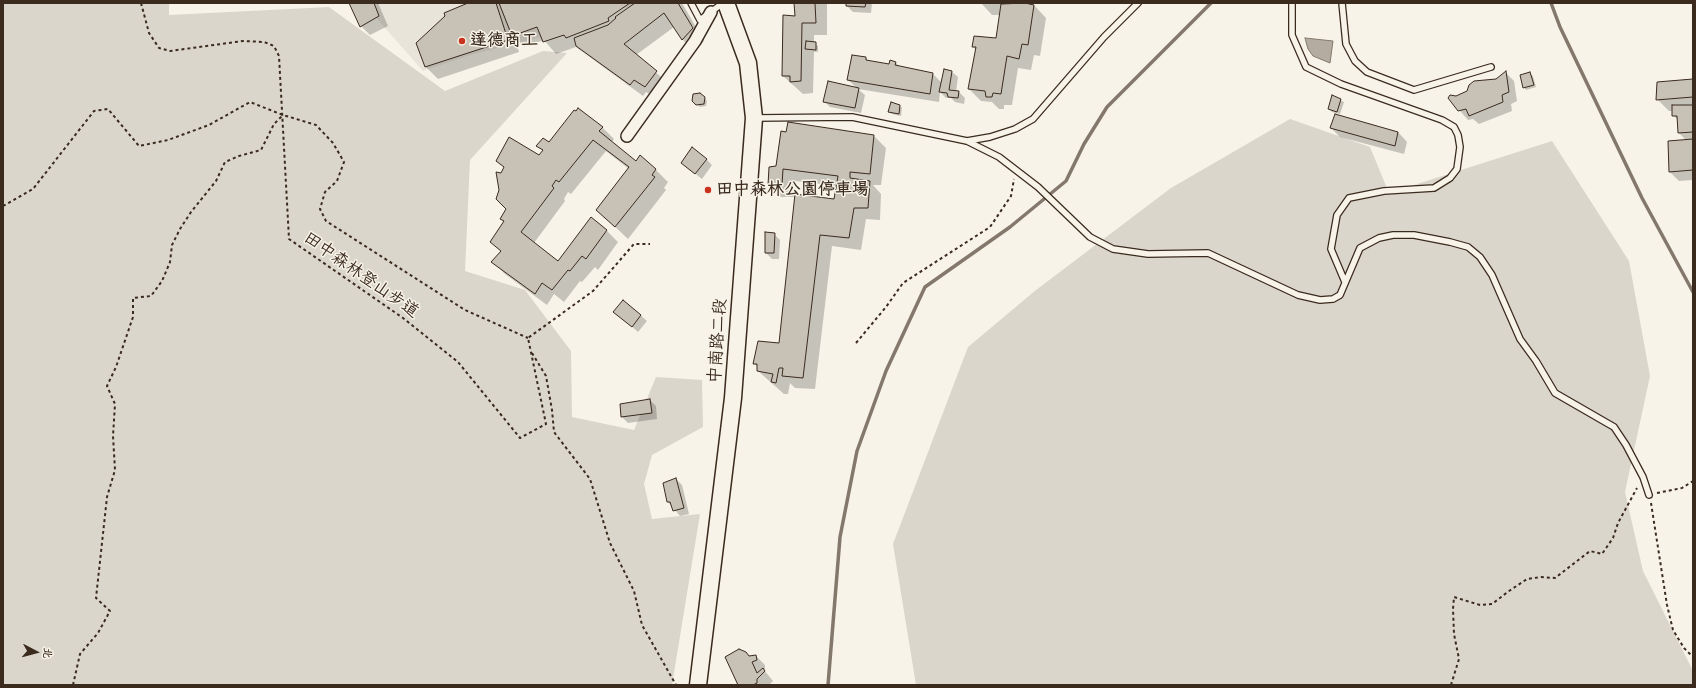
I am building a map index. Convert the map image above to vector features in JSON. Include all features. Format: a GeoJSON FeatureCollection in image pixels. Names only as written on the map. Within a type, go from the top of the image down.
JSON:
{"type":"FeatureCollection","features":[{"type":"Feature","properties":{"kind":"main road","name":"中南路二段"},"geometry":{"type":"LineString","coordinates":[[698,685],[733,398],[754,118],[748,63],[726,3]]}},
{"type":"Feature","properties":{"kind":"street"},"geometry":{"type":"LineString","coordinates":[[627,136],[696,41],[711,12]]}},
{"type":"Feature","properties":{"kind":"lane"},"geometry":{"type":"LineString","coordinates":[[691,3],[700,20],[723,3]]}},
{"type":"Feature","properties":{"kind":"lane"},"geometry":{"type":"LineString","coordinates":[[967,141],[990,137],[1033,119],[1104,37],[1138,3]]}},
{"type":"Feature","properties":{"kind":"lane"},"geometry":{"type":"LineString","coordinates":[[1292,3],[1292,35],[1306,66],[1341,84],[1442,120],[1454,127],[1458,135],[1460,147],[1457,169],[1450,178],[1434,188],[1384,191],[1349,198],[1337,215],[1331,249],[1345,282]]}},
{"type":"Feature","properties":{"kind":"lane"},"geometry":{"type":"LineString","coordinates":[[1342,3],[1346,44],[1355,62],[1367,72],[1414,90],[1491,67]]}},
{"type":"Feature","properties":{"kind":"lane"},"geometry":{"type":"LineString","coordinates":[[754,118],[852,117],[967,141],[999,156],[1038,187],[1090,237],[1113,249],[1148,254],[1208,253],[1298,295],[1320,300],[1333,299],[1340,295],[1360,248],[1380,238],[1414,235],[1468,247],[1480,257],[1492,274],[1520,339],[1536,361],[1555,393],[1614,427],[1626,445],[1643,477],[1649,495]]}},
{"type":"Feature","properties":{"kind":"path"},"geometry":{"type":"LineString","coordinates":[[73,685],[80,654],[98,633],[110,611],[96,598],[107,497],[115,470],[113,436],[115,404],[107,386],[116,367],[133,317],[133,298],[151,296],[162,280],[170,262],[172,245],[177,234],[191,212],[216,181],[225,162],[239,156],[261,150],[274,124],[283,115],[279,56],[274,46],[264,42],[243,41],[170,52],[159,48],[149,33],[141,3]]}},
{"type":"Feature","properties":{"kind":"path"},"geometry":{"type":"LineString","coordinates":[[3,206],[33,189],[94,111],[108,109],[139,146],[168,140],[209,125],[250,102],[283,115]]}},
{"type":"Feature","properties":{"kind":"path","name":"田中森林登山步道"},"geometry":{"type":"LineString","coordinates":[[283,115],[316,125],[333,143],[344,162],[337,181],[325,192],[320,209],[326,222],[465,310],[528,338],[546,424],[520,438],[458,362],[403,318],[289,239],[283,115]]}},
{"type":"Feature","properties":{"kind":"path"},"geometry":{"type":"LineString","coordinates":[[856,343],[903,283],[990,227],[1010,196],[1016,170]]}},
{"type":"Feature","properties":{"kind":"path"},"geometry":{"type":"LineString","coordinates":[[528,338],[593,291],[634,244],[650,244]]}},
{"type":"Feature","properties":{"kind":"path"},"geometry":{"type":"LineString","coordinates":[[530,350],[546,376],[554,432],[590,479],[610,543],[634,591],[642,625],[676,685]]}},
{"type":"Feature","properties":{"kind":"path"},"geometry":{"type":"LineString","coordinates":[[1451,685],[1459,659],[1454,634],[1454,597],[1480,605],[1492,604],[1527,579],[1541,577],[1555,578],[1590,551],[1602,554],[1613,538],[1618,523],[1643,477]]}},
{"type":"Feature","properties":{"kind":"path"},"geometry":{"type":"LineString","coordinates":[[1693,481],[1682,488],[1649,495],[1667,605],[1673,630],[1693,657]]}},
{"type":"Feature","properties":{"kind":"shaded area"},"geometry":{"type":"Polygon","coordinates":[[[3,3],[169,3],[169,15],[329,7],[445,91],[543,51],[567,53],[470,160],[465,271],[525,290],[571,351],[572,417],[634,430],[656,377],[702,380],[703,427],[652,455],[644,484],[652,519],[700,514],[672,685],[3,685],[3,3]]]}},
{"type":"Feature","properties":{"kind":"shaded area","name":"達德商工"},"geometry":{"type":"Polygon","coordinates":[[[363,3],[635,3],[586,26],[470,55],[423,71],[363,3]]]}},
{"type":"Feature","properties":{"kind":"shaded area"},"geometry":{"type":"Polygon","coordinates":[[[1305,38],[1333,41],[1330,63],[1313,56],[1308,49],[1305,38]]]}},
{"type":"Feature","properties":{"kind":"shaded area"},"geometry":{"type":"Polygon","coordinates":[[[1290,119],[1370,147],[1389,193],[1552,141],[1629,261],[1650,376],[1625,492],[1643,571],[1693,671],[1693,685],[916,685],[893,544],[968,347],[1036,290],[1171,188],[1290,119]]]}},
{"type":"Feature","properties":{"kind":"building"},"geometry":{"type":"Polygon","coordinates":[[[349,3],[374,3],[379,16],[360,27],[349,3]]]}},
{"type":"Feature","properties":{"kind":"building"},"geometry":{"type":"Polygon","coordinates":[[[468,3],[496,3],[508,40],[425,67],[416,43],[445,16],[444,13],[468,3]]]}},
{"type":"Feature","properties":{"kind":"building"},"geometry":{"type":"Polygon","coordinates":[[[499,3],[630,3],[608,18],[609,21],[566,38],[564,35],[543,42],[537,27],[512,36],[499,3]]]}},
{"type":"Feature","properties":{"kind":"building"},"geometry":{"type":"Polygon","coordinates":[[[635,3],[678,3],[693,28],[682,40],[664,13],[624,44],[657,71],[645,87],[634,80],[630,85],[576,46],[574,38],[608,25],[616,18],[615,17],[635,3]]]}},
{"type":"Feature","properties":{"kind":"building"},"geometry":{"type":"Polygon","coordinates":[[[794,3],[815,3],[816,23],[802,23],[801,81],[790,82],[790,76],[782,76],[783,15],[795,16],[794,3]]]}},
{"type":"Feature","properties":{"kind":"building"},"geometry":{"type":"Polygon","coordinates":[[[846,3],[866,3],[865,7],[846,6],[846,3]]]}},
{"type":"Feature","properties":{"kind":"building"},"geometry":{"type":"Polygon","coordinates":[[[1025,3],[1034,5],[1028,45],[1022,44],[1019,59],[1007,56],[1001,94],[993,93],[992,97],[986,97],[985,91],[968,89],[976,47],[972,47],[974,36],[996,38],[1001,4],[1025,3]]]}},
{"type":"Feature","properties":{"kind":"building"},"geometry":{"type":"Polygon","coordinates":[[[806,41],[816,42],[816,50],[805,49],[806,41]]]}},
{"type":"Feature","properties":{"kind":"building"},"geometry":{"type":"Polygon","coordinates":[[[852,55],[866,57],[866,60],[889,64],[890,60],[896,62],[895,65],[933,73],[930,94],[847,80],[852,55]]]}},
{"type":"Feature","properties":{"kind":"building"},"geometry":{"type":"Polygon","coordinates":[[[944,69],[952,71],[949,90],[959,91],[958,98],[948,97],[947,93],[939,92],[944,69]]]}},
{"type":"Feature","properties":{"kind":"building"},"geometry":{"type":"Polygon","coordinates":[[[1506,71],[1509,92],[1502,95],[1503,102],[1469,116],[1466,109],[1458,111],[1448,98],[1450,95],[1456,96],[1467,91],[1469,85],[1474,81],[1496,79],[1506,71]]]}},
{"type":"Feature","properties":{"kind":"building"},"geometry":{"type":"Polygon","coordinates":[[[1530,72],[1534,85],[1523,88],[1520,75],[1530,72]]]}},
{"type":"Feature","properties":{"kind":"building"},"geometry":{"type":"Polygon","coordinates":[[[1693,79],[1693,97],[1656,100],[1657,82],[1693,79]]]}},
{"type":"Feature","properties":{"kind":"building"},"geometry":{"type":"Polygon","coordinates":[[[828,81],[859,88],[855,108],[823,102],[828,81]]]}},
{"type":"Feature","properties":{"kind":"building"},"geometry":{"type":"Polygon","coordinates":[[[700,93],[705,97],[704,104],[696,105],[692,101],[693,94],[700,93]]]}},
{"type":"Feature","properties":{"kind":"building"},"geometry":{"type":"Polygon","coordinates":[[[1332,95],[1341,99],[1337,112],[1328,109],[1332,95]]]}},
{"type":"Feature","properties":{"kind":"building"},"geometry":{"type":"Polygon","coordinates":[[[891,102],[900,105],[899,114],[888,112],[891,102]]]}},
{"type":"Feature","properties":{"kind":"building"},"geometry":{"type":"Polygon","coordinates":[[[1672,105],[1693,105],[1693,132],[1678,133],[1677,116],[1672,116],[1672,105]]]}},
{"type":"Feature","properties":{"kind":"building"},"geometry":{"type":"Polygon","coordinates":[[[578,108],[603,127],[599,131],[636,161],[640,155],[656,169],[652,175],[655,177],[615,227],[596,210],[629,167],[593,140],[559,182],[556,180],[552,186],[554,188],[521,232],[558,261],[591,217],[607,230],[586,259],[582,256],[570,271],[568,270],[552,290],[542,283],[535,294],[491,262],[501,251],[490,242],[504,221],[500,219],[506,209],[496,199],[499,190],[496,172],[501,173],[504,167],[496,161],[509,137],[539,155],[543,150],[536,146],[543,138],[549,142],[574,110],[576,111],[578,108]]]}},
{"type":"Feature","properties":{"kind":"building"},"geometry":{"type":"Polygon","coordinates":[[[1335,114],[1398,132],[1395,146],[1330,128],[1335,114]]]}},
{"type":"Feature","properties":{"kind":"building"},"geometry":{"type":"Polygon","coordinates":[[[788,122],[874,135],[870,174],[850,172],[850,178],[870,181],[868,208],[854,208],[849,238],[820,235],[803,378],[782,376],[783,368],[779,368],[776,383],[771,382],[773,374],[757,371],[757,364],[753,364],[758,341],[779,343],[795,194],[834,199],[838,176],[783,169],[782,185],[768,185],[769,167],[776,166],[781,131],[786,132],[788,122]]]}},
{"type":"Feature","properties":{"kind":"building"},"geometry":{"type":"Polygon","coordinates":[[[1693,139],[1693,170],[1669,172],[1668,141],[1693,139]]]}},
{"type":"Feature","properties":{"kind":"building"},"geometry":{"type":"Polygon","coordinates":[[[692,147],[707,159],[695,174],[681,163],[692,147]]]}},
{"type":"Feature","properties":{"kind":"building"},"geometry":{"type":"Polygon","coordinates":[[[765,232],[775,233],[774,253],[765,253],[765,232]]]}},
{"type":"Feature","properties":{"kind":"building"},"geometry":{"type":"Polygon","coordinates":[[[623,300],[641,315],[632,327],[613,312],[623,300]]]}},
{"type":"Feature","properties":{"kind":"building"},"geometry":{"type":"Polygon","coordinates":[[[650,399],[652,413],[621,417],[620,404],[650,399]]]}},
{"type":"Feature","properties":{"kind":"building"},"geometry":{"type":"Polygon","coordinates":[[[676,478],[684,508],[673,511],[670,502],[667,502],[663,483],[676,478]]]}},
{"type":"Feature","properties":{"kind":"building"},"geometry":{"type":"Polygon","coordinates":[[[739,649],[746,652],[749,656],[756,655],[757,660],[752,662],[757,673],[763,668],[765,671],[757,679],[757,683],[753,685],[738,685],[725,657],[739,649]]]}},
{"type":"Feature","properties":{"kind":"waterway"},"geometry":{"type":"LineString","coordinates":[[828,685],[840,537],[857,451],[886,371],[925,287],[1010,227],[1066,181],[1084,144],[1107,107],[1211,3]]}},
{"type":"Feature","properties":{"kind":"waterway"},"geometry":{"type":"LineString","coordinates":[[1551,3],[1560,27],[1642,198],[1693,292]]}},
{"type":"Feature","properties":{"kind":"place","name":"達德商工"},"geometry":{"type":"Point","coordinates":[462,41]}},
{"type":"Feature","properties":{"kind":"place","name":"田中森林公園停車場"},"geometry":{"type":"Point","coordinates":[708,190]}}]}
